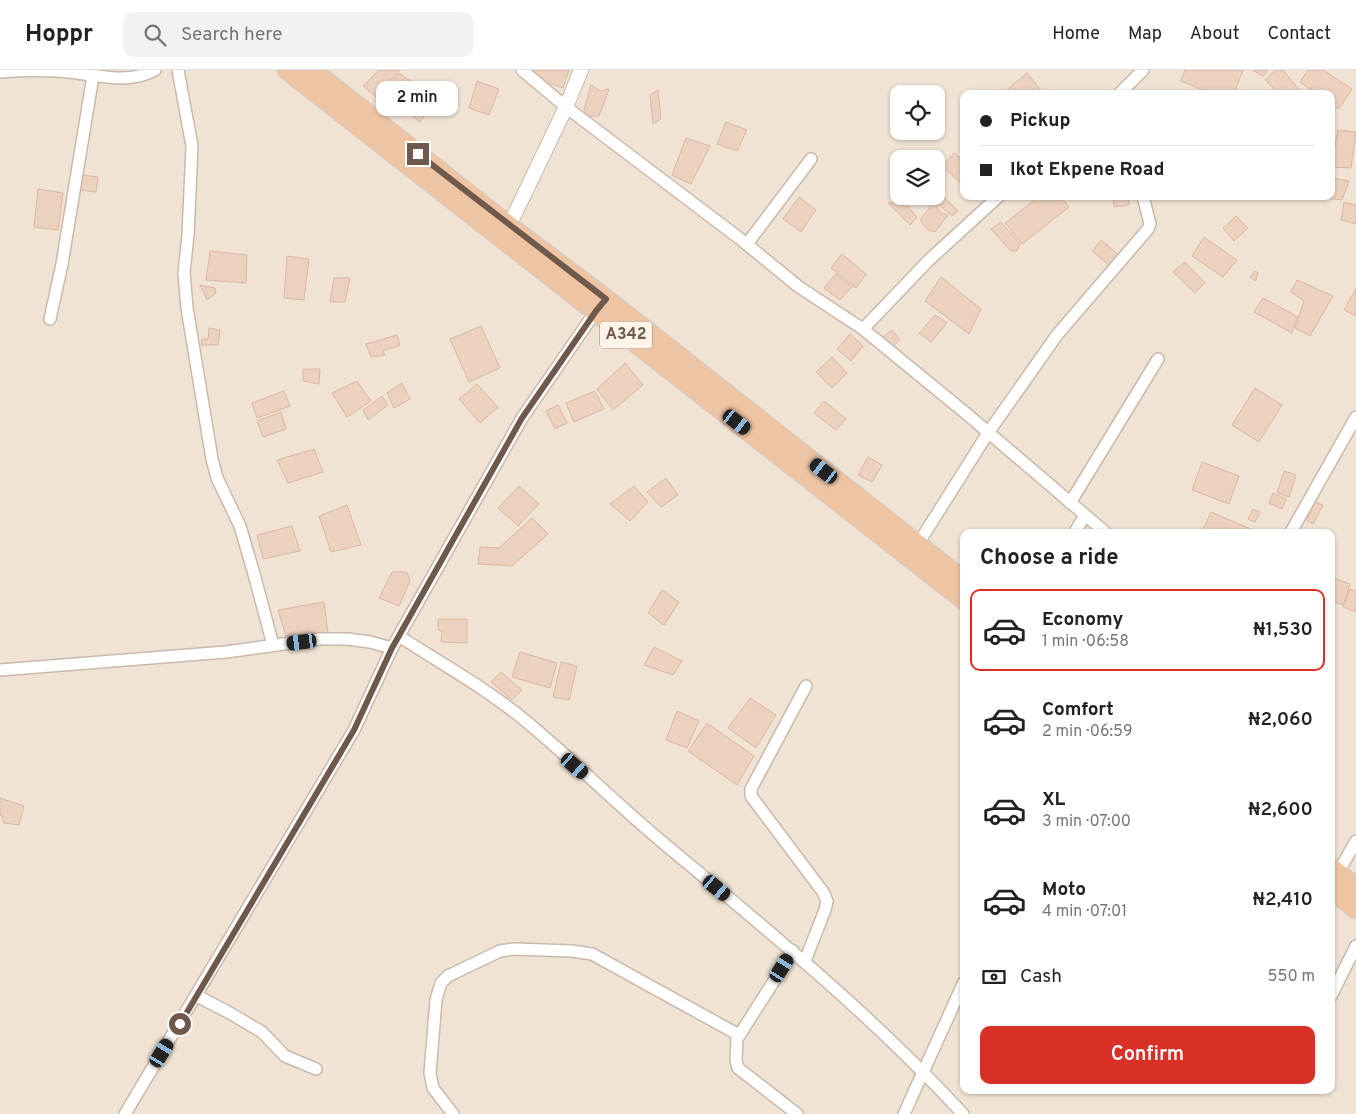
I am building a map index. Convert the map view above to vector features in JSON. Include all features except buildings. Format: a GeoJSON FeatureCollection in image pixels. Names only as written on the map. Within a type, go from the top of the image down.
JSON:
{"type":"FeatureCollection","features":[{"type":"Feature","properties":{"kind":"highway","name":"A342"},"geometry":{"type":"LineString","coordinates":[[287,70],[960,577]]}},
{"type":"Feature","properties":{"kind":"highway","name":"A342"},"geometry":{"type":"LineString","coordinates":[[312,70],[509,226],[601,305],[960,597]]}},
{"type":"Feature","properties":{"kind":"highway"},"geometry":{"type":"LineString","coordinates":[[1335,880],[1356,887]]}},
{"type":"Feature","properties":{"kind":"highway"},"geometry":{"type":"LineString","coordinates":[[1335,882],[1356,908]]}},
{"type":"Feature","properties":{"kind":"street"},"geometry":{"type":"LineString","coordinates":[[0,72],[26,70],[114,79],[148,74],[156,70]]}},
{"type":"Feature","properties":{"kind":"street"},"geometry":{"type":"LineString","coordinates":[[178,70],[192,146],[188,235],[184,273],[187,308],[216,478],[240,526],[273,645]]}},
{"type":"Feature","properties":{"kind":"street"},"geometry":{"type":"LineString","coordinates":[[522,70],[566,108],[747,244],[799,287],[862,329],[1101,529]]}},
{"type":"Feature","properties":{"kind":"street"},"geometry":{"type":"LineString","coordinates":[[509,226],[566,108],[581,70]]}},
{"type":"Feature","properties":{"kind":"street"},"geometry":{"type":"LineString","coordinates":[[1126,90],[1143,70]]}},
{"type":"Feature","properties":{"kind":"street"},"geometry":{"type":"LineString","coordinates":[[50,319],[62,264],[93,76]]}},
{"type":"Feature","properties":{"kind":"street"},"geometry":{"type":"LineString","coordinates":[[747,244],[811,159]]}},
{"type":"Feature","properties":{"kind":"street"},"geometry":{"type":"LineString","coordinates":[[862,329],[930,260],[995,200]]}},
{"type":"Feature","properties":{"kind":"street"},"geometry":{"type":"LineString","coordinates":[[918,544],[988,433],[1058,335],[1148,229],[1150,224],[1144,200]]}},
{"type":"Feature","properties":{"kind":"street"},"geometry":{"type":"LineString","coordinates":[[126,1114],[354,730],[392,648],[522,418],[601,305]]}},
{"type":"Feature","properties":{"kind":"street"},"geometry":{"type":"LineString","coordinates":[[1070,503],[1158,359]]}},
{"type":"Feature","properties":{"kind":"street"},"geometry":{"type":"LineString","coordinates":[[1293,529],[1355,423]]}},
{"type":"Feature","properties":{"kind":"street"},"geometry":{"type":"LineString","coordinates":[[1077,529],[1084,515]]}},
{"type":"Feature","properties":{"kind":"street"},"geometry":{"type":"LineString","coordinates":[[399,636],[474,684],[521,718],[657,837],[793,951],[924,1071],[964,1114]]}},
{"type":"Feature","properties":{"kind":"street"},"geometry":{"type":"LineString","coordinates":[[0,670],[143,660],[320,639],[347,639],[370,642],[392,648]]}},
{"type":"Feature","properties":{"kind":"street"},"geometry":{"type":"LineString","coordinates":[[805,962],[826,910],[827,901],[823,892],[752,796],[751,789],[806,686]]}},
{"type":"Feature","properties":{"kind":"street"},"geometry":{"type":"LineString","coordinates":[[1335,876],[1356,842]]}},
{"type":"Feature","properties":{"kind":"street"},"geometry":{"type":"LineString","coordinates":[[1335,988],[1356,946]]}},
{"type":"Feature","properties":{"kind":"street"},"geometry":{"type":"LineString","coordinates":[[453,1114],[433,1088],[430,1072],[436,1000],[441,984],[448,976],[500,951],[514,949],[572,951],[592,954],[739,1035]]}},
{"type":"Feature","properties":{"kind":"street"},"geometry":{"type":"LineString","coordinates":[[793,951],[739,1035],[737,1039],[736,1060],[738,1068],[797,1114]]}},
{"type":"Feature","properties":{"kind":"street"},"geometry":{"type":"LineString","coordinates":[[904,1114],[960,991]]}},
{"type":"Feature","properties":{"kind":"street"},"geometry":{"type":"LineString","coordinates":[[197,996],[262,1032],[285,1056],[316,1069]]}},
{"type":"Feature","properties":{"kind":"shaded area"},"geometry":{"type":"Polygon","coordinates":[[[0,70],[1356,70],[1356,1114],[0,1114],[0,70]]]}},
{"type":"Feature","properties":{"kind":"route"},"geometry":{"type":"LineString","coordinates":[[180,1024],[354,730],[392,648],[522,418],[606,299],[418,154]]}}]}
